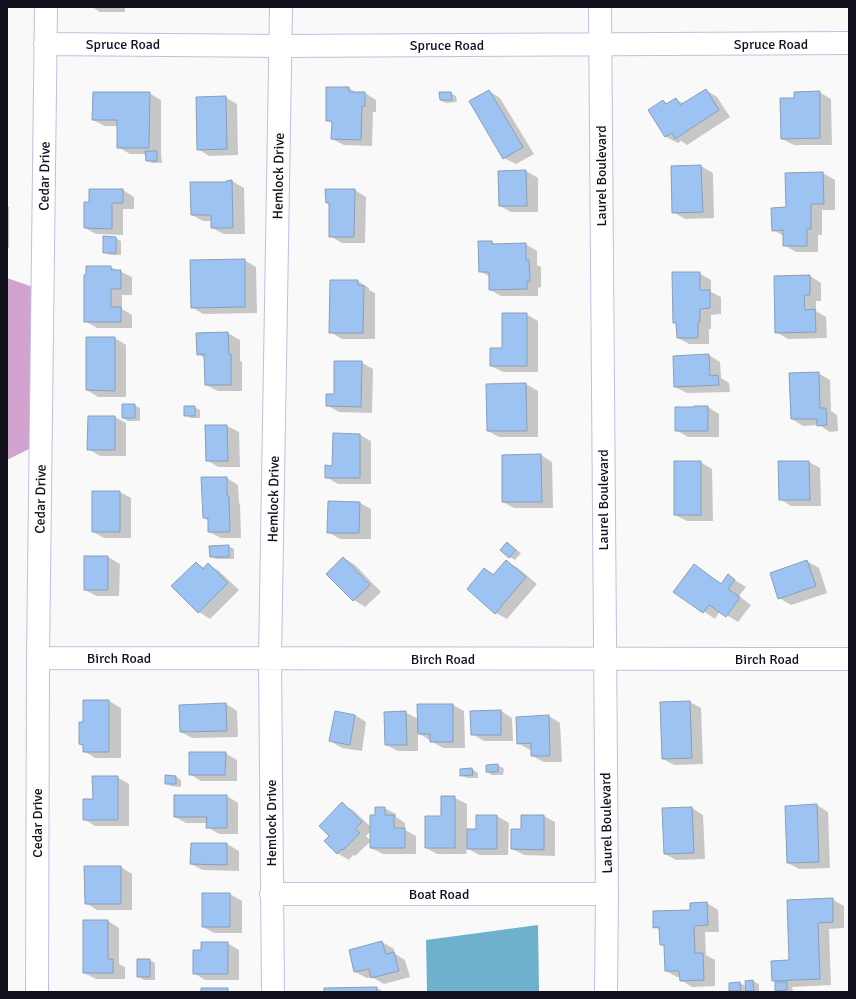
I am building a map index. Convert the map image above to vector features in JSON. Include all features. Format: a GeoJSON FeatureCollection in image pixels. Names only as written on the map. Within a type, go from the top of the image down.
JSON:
{"type":"FeatureCollection","features":[{"type":"Feature","properties":{"kind":"street","name":"Cedar Drive"},"geometry":{"type":"LineString","coordinates":[[37,992],[38,658],[46,7]]}},
{"type":"Feature","properties":{"kind":"street","name":"Hemlock Drive"},"geometry":{"type":"LineString","coordinates":[[273,992],[270,659],[281,7]]}},
{"type":"Feature","properties":{"kind":"street","name":"Laurel Boulevard"},"geometry":{"type":"LineString","coordinates":[[600,7],[607,894],[606,992]]}},
{"type":"Feature","properties":{"kind":"street","name":"Spruce Road"},"geometry":{"type":"LineString","coordinates":[[45,44],[280,46],[849,43]]}},
{"type":"Feature","properties":{"kind":"street","name":"Birch Road"},"geometry":{"type":"LineString","coordinates":[[38,658],[849,659]]}},
{"type":"Feature","properties":{"kind":"street","name":"Boat Road"},"geometry":{"type":"LineString","coordinates":[[271,894],[607,894]]}},
{"type":"Feature","properties":{"kind":"shaded area"},"geometry":{"type":"Polygon","coordinates":[[[7,278],[33,287],[29,449],[7,460],[7,278]]]}},
{"type":"Feature","properties":{"kind":"water"},"geometry":{"type":"Polygon","coordinates":[[[538,925],[539,992],[427,992],[426,940],[538,925]]]}},
{"type":"Feature","properties":{"kind":"building"},"geometry":{"type":"Polygon","coordinates":[[[326,87],[349,87],[349,92],[365,92],[365,106],[362,106],[361,140],[331,139],[332,121],[326,121],[326,87]]]}},
{"type":"Feature","properties":{"kind":"building"},"geometry":{"type":"Polygon","coordinates":[[[706,89],[719,110],[675,139],[672,133],[665,137],[648,110],[663,100],[666,104],[676,98],[680,105],[706,89]]]}},
{"type":"Feature","properties":{"kind":"building"},"geometry":{"type":"Polygon","coordinates":[[[489,90],[523,147],[503,159],[469,101],[489,90]]]}},
{"type":"Feature","properties":{"kind":"building"},"geometry":{"type":"Polygon","coordinates":[[[820,91],[820,138],[781,139],[780,98],[794,98],[794,92],[820,91]]]}},
{"type":"Feature","properties":{"kind":"building"},"geometry":{"type":"Polygon","coordinates":[[[93,92],[150,92],[149,148],[117,148],[117,120],[92,120],[93,92]]]}},
{"type":"Feature","properties":{"kind":"building"},"geometry":{"type":"Polygon","coordinates":[[[439,92],[451,92],[452,100],[440,100],[439,92]]]}},
{"type":"Feature","properties":{"kind":"building"},"geometry":{"type":"Polygon","coordinates":[[[226,96],[227,149],[197,150],[196,97],[226,96]]]}},
{"type":"Feature","properties":{"kind":"building"},"geometry":{"type":"Polygon","coordinates":[[[145,151],[157,151],[157,161],[146,161],[145,151]]]}},
{"type":"Feature","properties":{"kind":"building"},"geometry":{"type":"Polygon","coordinates":[[[701,165],[703,212],[672,213],[671,166],[701,165]]]}},
{"type":"Feature","properties":{"kind":"building"},"geometry":{"type":"Polygon","coordinates":[[[526,170],[527,206],[499,206],[498,171],[526,170]]]}},
{"type":"Feature","properties":{"kind":"building"},"geometry":{"type":"Polygon","coordinates":[[[823,172],[824,204],[811,204],[811,229],[807,229],[807,246],[783,246],[783,230],[772,231],[771,208],[786,207],[785,173],[823,172]]]}},
{"type":"Feature","properties":{"kind":"building"},"geometry":{"type":"Polygon","coordinates":[[[232,180],[233,228],[211,228],[211,215],[191,215],[190,182],[226,182],[232,180]]]}},
{"type":"Feature","properties":{"kind":"building"},"geometry":{"type":"Polygon","coordinates":[[[89,189],[123,189],[123,203],[112,203],[112,229],[84,228],[84,202],[89,202],[89,189]]]}},
{"type":"Feature","properties":{"kind":"building"},"geometry":{"type":"Polygon","coordinates":[[[325,189],[355,189],[354,237],[329,237],[329,203],[326,203],[325,189]]]}},
{"type":"Feature","properties":{"kind":"building"},"geometry":{"type":"Polygon","coordinates":[[[103,236],[116,237],[116,253],[103,253],[103,236]]]}},
{"type":"Feature","properties":{"kind":"building"},"geometry":{"type":"Polygon","coordinates":[[[478,241],[492,241],[492,244],[526,243],[526,260],[529,260],[530,281],[527,282],[527,289],[489,290],[489,272],[479,272],[478,241]]]}},
{"type":"Feature","properties":{"kind":"building"},"geometry":{"type":"Polygon","coordinates":[[[245,259],[245,307],[191,308],[190,260],[245,259]]]}},
{"type":"Feature","properties":{"kind":"building"},"geometry":{"type":"Polygon","coordinates":[[[86,266],[111,266],[111,270],[121,270],[121,289],[111,289],[111,307],[121,307],[121,322],[84,322],[84,275],[86,275],[86,266]]]}},
{"type":"Feature","properties":{"kind":"building"},"geometry":{"type":"Polygon","coordinates":[[[672,272],[700,272],[700,290],[710,290],[710,308],[700,309],[698,338],[677,338],[676,323],[673,323],[672,272]]]}},
{"type":"Feature","properties":{"kind":"building"},"geometry":{"type":"Polygon","coordinates":[[[810,275],[810,295],[804,295],[805,310],[815,309],[816,332],[775,333],[774,276],[810,275]]]}},
{"type":"Feature","properties":{"kind":"building"},"geometry":{"type":"Polygon","coordinates":[[[330,280],[358,280],[358,285],[364,286],[363,333],[329,333],[330,280]]]}},
{"type":"Feature","properties":{"kind":"building"},"geometry":{"type":"Polygon","coordinates":[[[502,313],[527,313],[527,366],[490,366],[490,348],[502,348],[502,313]]]}},
{"type":"Feature","properties":{"kind":"building"},"geometry":{"type":"Polygon","coordinates":[[[228,332],[229,354],[231,354],[231,385],[205,385],[204,354],[197,355],[196,333],[228,332]]]}},
{"type":"Feature","properties":{"kind":"building"},"geometry":{"type":"Polygon","coordinates":[[[86,337],[115,337],[115,391],[86,390],[86,337]]]}},
{"type":"Feature","properties":{"kind":"building"},"geometry":{"type":"Polygon","coordinates":[[[709,354],[710,376],[718,375],[719,385],[674,387],[673,356],[709,354]]]}},
{"type":"Feature","properties":{"kind":"building"},"geometry":{"type":"Polygon","coordinates":[[[334,361],[362,361],[361,407],[326,406],[326,394],[334,394],[334,361]]]}},
{"type":"Feature","properties":{"kind":"building"},"geometry":{"type":"Polygon","coordinates":[[[819,372],[820,408],[826,408],[827,425],[817,426],[817,419],[791,419],[789,373],[819,372]]]}},
{"type":"Feature","properties":{"kind":"building"},"geometry":{"type":"Polygon","coordinates":[[[526,383],[527,431],[487,431],[486,384],[526,383]]]}},
{"type":"Feature","properties":{"kind":"building"},"geometry":{"type":"Polygon","coordinates":[[[122,404],[135,404],[135,418],[122,418],[122,404]]]}},
{"type":"Feature","properties":{"kind":"building"},"geometry":{"type":"Polygon","coordinates":[[[184,406],[195,406],[195,416],[184,416],[184,406]]]}},
{"type":"Feature","properties":{"kind":"building"},"geometry":{"type":"Polygon","coordinates":[[[708,406],[708,431],[675,431],[675,407],[708,406]]]}},
{"type":"Feature","properties":{"kind":"building"},"geometry":{"type":"Polygon","coordinates":[[[88,416],[115,416],[115,450],[87,450],[88,416]]]}},
{"type":"Feature","properties":{"kind":"building"},"geometry":{"type":"Polygon","coordinates":[[[205,425],[227,425],[228,461],[206,461],[205,425]]]}},
{"type":"Feature","properties":{"kind":"building"},"geometry":{"type":"Polygon","coordinates":[[[333,433],[360,434],[360,478],[325,478],[325,465],[332,466],[333,433]]]}},
{"type":"Feature","properties":{"kind":"building"},"geometry":{"type":"Polygon","coordinates":[[[541,454],[542,502],[502,502],[502,455],[541,454]]]}},
{"type":"Feature","properties":{"kind":"building"},"geometry":{"type":"Polygon","coordinates":[[[674,461],[701,461],[701,515],[674,515],[674,461]]]}},
{"type":"Feature","properties":{"kind":"building"},"geometry":{"type":"Polygon","coordinates":[[[778,461],[809,461],[810,500],[779,500],[778,461]]]}},
{"type":"Feature","properties":{"kind":"building"},"geometry":{"type":"Polygon","coordinates":[[[201,477],[227,477],[230,532],[208,532],[208,518],[203,518],[201,477]]]}},
{"type":"Feature","properties":{"kind":"building"},"geometry":{"type":"Polygon","coordinates":[[[92,491],[120,491],[120,532],[92,532],[92,491]]]}},
{"type":"Feature","properties":{"kind":"building"},"geometry":{"type":"Polygon","coordinates":[[[328,501],[360,502],[359,533],[327,533],[328,501]]]}},
{"type":"Feature","properties":{"kind":"building"},"geometry":{"type":"Polygon","coordinates":[[[507,542],[516,550],[509,558],[500,550],[507,542]]]}},
{"type":"Feature","properties":{"kind":"building"},"geometry":{"type":"Polygon","coordinates":[[[229,545],[229,557],[210,557],[209,546],[229,545]]]}},
{"type":"Feature","properties":{"kind":"building"},"geometry":{"type":"Polygon","coordinates":[[[84,556],[108,556],[108,590],[84,590],[84,556]]]}},
{"type":"Feature","properties":{"kind":"building"},"geometry":{"type":"Polygon","coordinates":[[[343,557],[370,585],[353,601],[326,574],[343,557]]]}},
{"type":"Feature","properties":{"kind":"building"},"geometry":{"type":"Polygon","coordinates":[[[506,560],[526,577],[495,614],[467,589],[484,568],[493,575],[506,560]]]}},
{"type":"Feature","properties":{"kind":"building"},"geometry":{"type":"Polygon","coordinates":[[[807,560],[816,586],[778,599],[770,573],[807,560]]]}},
{"type":"Feature","properties":{"kind":"building"},"geometry":{"type":"Polygon","coordinates":[[[196,562],[203,569],[208,563],[228,583],[198,613],[171,586],[196,562]]]}},
{"type":"Feature","properties":{"kind":"building"},"geometry":{"type":"Polygon","coordinates":[[[694,564],[721,584],[728,574],[735,580],[728,589],[740,597],[726,617],[709,605],[703,613],[673,592],[694,564]]]}},
{"type":"Feature","properties":{"kind":"building"},"geometry":{"type":"Polygon","coordinates":[[[83,700],[109,700],[109,752],[83,752],[83,745],[79,744],[79,722],[83,722],[83,700]]]}},
{"type":"Feature","properties":{"kind":"building"},"geometry":{"type":"Polygon","coordinates":[[[690,701],[692,758],[662,759],[660,702],[690,701]]]}},
{"type":"Feature","properties":{"kind":"building"},"geometry":{"type":"Polygon","coordinates":[[[226,703],[227,731],[180,732],[179,705],[226,703]]]}},
{"type":"Feature","properties":{"kind":"building"},"geometry":{"type":"Polygon","coordinates":[[[417,704],[453,704],[453,742],[430,742],[430,734],[418,734],[417,704]]]}},
{"type":"Feature","properties":{"kind":"building"},"geometry":{"type":"Polygon","coordinates":[[[501,710],[501,735],[471,735],[470,711],[501,710]]]}},
{"type":"Feature","properties":{"kind":"building"},"geometry":{"type":"Polygon","coordinates":[[[335,711],[355,715],[350,745],[329,741],[335,711]]]}},
{"type":"Feature","properties":{"kind":"building"},"geometry":{"type":"Polygon","coordinates":[[[406,711],[407,745],[385,745],[384,712],[406,711]]]}},
{"type":"Feature","properties":{"kind":"building"},"geometry":{"type":"Polygon","coordinates":[[[549,715],[550,756],[531,756],[531,743],[517,744],[516,717],[549,715]]]}},
{"type":"Feature","properties":{"kind":"building"},"geometry":{"type":"Polygon","coordinates":[[[189,752],[226,752],[225,775],[189,775],[189,752]]]}},
{"type":"Feature","properties":{"kind":"building"},"geometry":{"type":"Polygon","coordinates":[[[498,764],[498,772],[486,772],[486,765],[498,764]]]}},
{"type":"Feature","properties":{"kind":"building"},"geometry":{"type":"Polygon","coordinates":[[[472,768],[473,775],[460,776],[460,769],[472,768]]]}},
{"type":"Feature","properties":{"kind":"building"},"geometry":{"type":"Polygon","coordinates":[[[165,775],[176,776],[176,784],[165,784],[165,775]]]}},
{"type":"Feature","properties":{"kind":"building"},"geometry":{"type":"Polygon","coordinates":[[[92,776],[118,776],[118,820],[83,820],[83,799],[93,799],[92,776]]]}},
{"type":"Feature","properties":{"kind":"building"},"geometry":{"type":"Polygon","coordinates":[[[174,795],[227,795],[227,828],[206,828],[207,817],[174,817],[174,795]]]}},
{"type":"Feature","properties":{"kind":"building"},"geometry":{"type":"Polygon","coordinates":[[[441,796],[455,796],[455,848],[425,848],[425,816],[441,816],[441,796]]]}},
{"type":"Feature","properties":{"kind":"building"},"geometry":{"type":"Polygon","coordinates":[[[342,802],[362,822],[355,829],[360,833],[337,854],[324,841],[329,836],[319,826],[342,802]]]}},
{"type":"Feature","properties":{"kind":"building"},"geometry":{"type":"Polygon","coordinates":[[[817,804],[819,862],[787,863],[785,806],[817,804]]]}},
{"type":"Feature","properties":{"kind":"building"},"geometry":{"type":"Polygon","coordinates":[[[375,807],[385,807],[385,815],[394,815],[394,828],[405,828],[405,848],[370,848],[370,815],[375,815],[375,807]]]}},
{"type":"Feature","properties":{"kind":"building"},"geometry":{"type":"Polygon","coordinates":[[[692,807],[694,853],[664,854],[662,808],[692,807]]]}},
{"type":"Feature","properties":{"kind":"building"},"geometry":{"type":"Polygon","coordinates":[[[476,815],[497,815],[497,849],[467,849],[467,829],[476,829],[476,815]]]}},
{"type":"Feature","properties":{"kind":"building"},"geometry":{"type":"Polygon","coordinates":[[[521,815],[544,815],[544,850],[511,849],[511,829],[521,829],[521,815]]]}},
{"type":"Feature","properties":{"kind":"building"},"geometry":{"type":"Polygon","coordinates":[[[191,843],[227,843],[227,865],[190,864],[191,843]]]}},
{"type":"Feature","properties":{"kind":"building"},"geometry":{"type":"Polygon","coordinates":[[[84,866],[121,866],[121,904],[85,904],[84,866]]]}},
{"type":"Feature","properties":{"kind":"building"},"geometry":{"type":"Polygon","coordinates":[[[202,893],[230,893],[230,927],[202,927],[202,893]]]}},
{"type":"Feature","properties":{"kind":"building"},"geometry":{"type":"Polygon","coordinates":[[[833,898],[833,922],[818,923],[820,979],[772,981],[771,961],[789,960],[787,900],[833,898]]]}},
{"type":"Feature","properties":{"kind":"building"},"geometry":{"type":"Polygon","coordinates":[[[707,902],[708,925],[694,926],[695,953],[703,953],[704,980],[680,981],[679,971],[665,971],[664,945],[660,945],[659,927],[653,928],[653,911],[690,910],[690,903],[707,902]]]}},
{"type":"Feature","properties":{"kind":"building"},"geometry":{"type":"Polygon","coordinates":[[[83,920],[108,920],[108,959],[113,959],[113,973],[83,973],[83,920]]]}},
{"type":"Feature","properties":{"kind":"building"},"geometry":{"type":"Polygon","coordinates":[[[382,941],[386,954],[394,952],[399,971],[371,978],[369,969],[354,972],[349,950],[382,941]]]}},
{"type":"Feature","properties":{"kind":"building"},"geometry":{"type":"Polygon","coordinates":[[[201,942],[228,942],[228,974],[193,974],[193,950],[201,950],[201,942]]]}},
{"type":"Feature","properties":{"kind":"building"},"geometry":{"type":"Polygon","coordinates":[[[137,959],[150,959],[150,977],[137,977],[137,959]]]}},
{"type":"Feature","properties":{"kind":"building"},"geometry":{"type":"Polygon","coordinates":[[[753,980],[754,991],[746,991],[745,981],[753,980]]]}},
{"type":"Feature","properties":{"kind":"building"},"geometry":{"type":"Polygon","coordinates":[[[740,982],[741,991],[729,991],[729,983],[740,982]]]}},
{"type":"Feature","properties":{"kind":"building"},"geometry":{"type":"Polygon","coordinates":[[[775,982],[787,982],[787,990],[775,991],[775,982]]]}},
{"type":"Feature","properties":{"kind":"building"},"geometry":{"type":"Polygon","coordinates":[[[377,987],[377,992],[324,992],[324,988],[377,987]]]}},
{"type":"Feature","properties":{"kind":"building"},"geometry":{"type":"Polygon","coordinates":[[[201,988],[228,988],[228,992],[201,992],[201,988]]]}}]}
